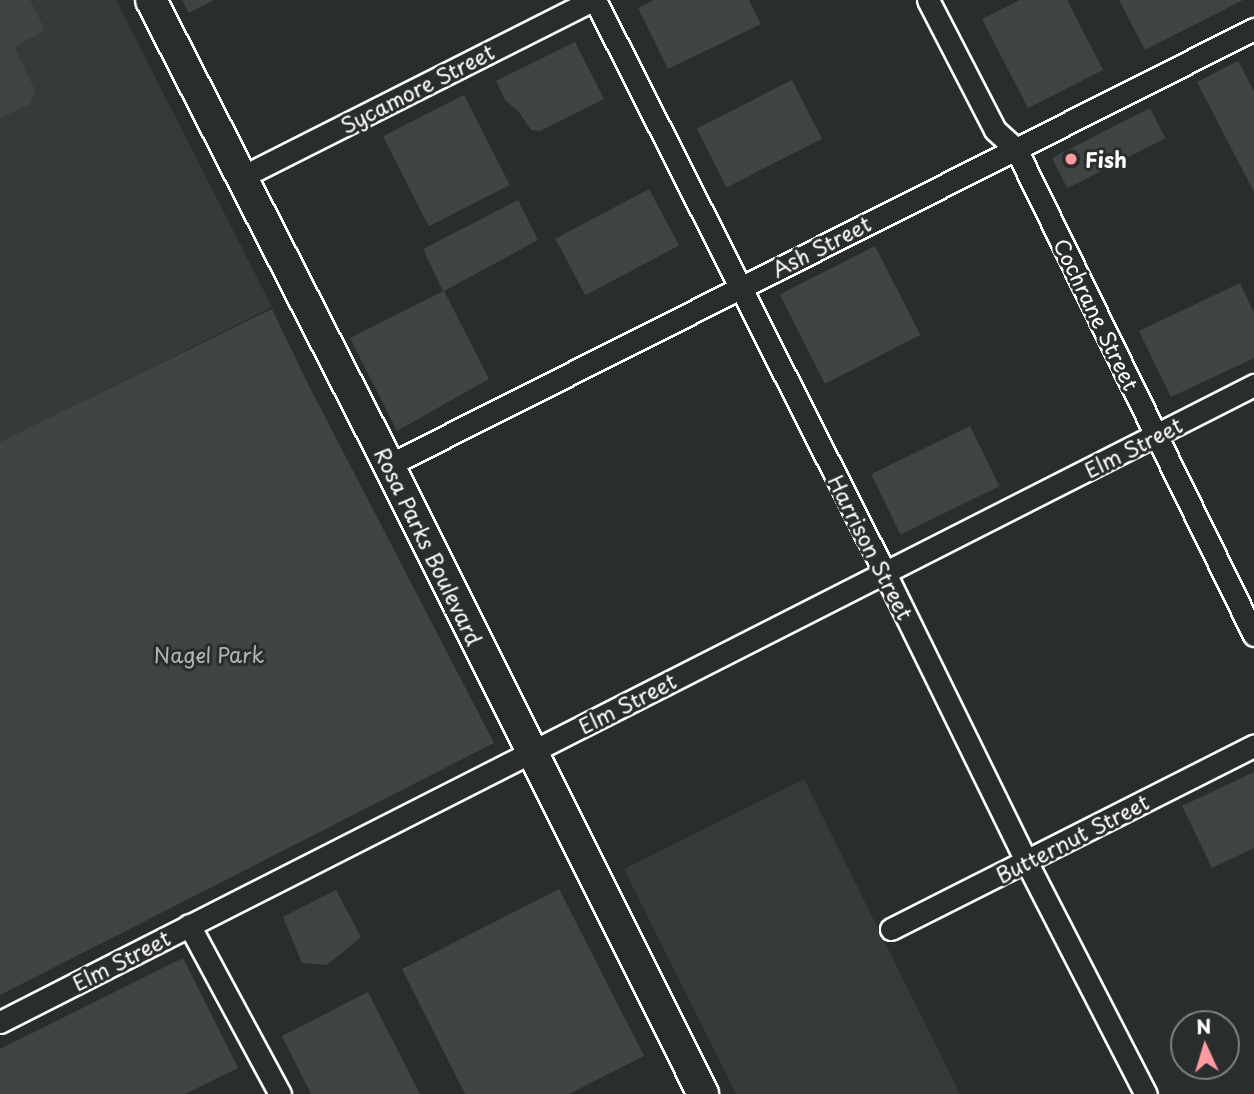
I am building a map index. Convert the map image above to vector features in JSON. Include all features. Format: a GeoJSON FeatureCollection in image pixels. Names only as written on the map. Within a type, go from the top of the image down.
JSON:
{"type":"FeatureCollection","features":[{"type":"Feature","properties":{"kind":"street","name":"Rosa Parks Boulevard"},"geometry":{"type":"LineString","coordinates":[[151,0],[389,465],[703,1094]]}},
{"type":"Feature","properties":{"kind":"street","name":"Sycamore Street"},"geometry":{"type":"LineString","coordinates":[[242,177],[593,0]]}},
{"type":"Feature","properties":{"kind":"street","name":"Harrison Street"},"geometry":{"type":"LineString","coordinates":[[593,0],[885,573],[1026,861],[1146,1094]]}},
{"type":"Feature","properties":{"kind":"street","name":"Cochrane Street"},"geometry":{"type":"LineString","coordinates":[[928,0],[995,130],[1016,149],[1254,635]]}},
{"type":"Feature","properties":{"kind":"street","name":"Ash Street"},"geometry":{"type":"LineString","coordinates":[[389,465],[1254,29]]}},
{"type":"Feature","properties":{"kind":"street","name":"Elm Street"},"geometry":{"type":"LineString","coordinates":[[0,1022],[1254,385]]}},
{"type":"Feature","properties":{"kind":"street","name":"Butternut Street"},"geometry":{"type":"LineString","coordinates":[[891,929],[1254,746]]}},
{"type":"Feature","properties":{"kind":"street"},"geometry":{"type":"LineString","coordinates":[[190,925],[281,1094]]}},
{"type":"Feature","properties":{"kind":"shaded area"},"geometry":{"type":"Polygon","coordinates":[[[0,0],[116,0],[272,307],[0,443],[0,0]]]}},
{"type":"Feature","properties":{"kind":"shaded area"},"geometry":{"type":"Polygon","coordinates":[[[804,779],[960,1094],[736,1094],[624,869],[804,779]]]}},
{"type":"Feature","properties":{"kind":"green space"},"geometry":{"type":"Polygon","coordinates":[[[0,0],[30,0],[45,30],[14,47],[35,90],[30,104],[0,118],[0,0]]]}},
{"type":"Feature","properties":{"kind":"green space"},"geometry":{"type":"Polygon","coordinates":[[[182,0],[214,0],[189,13],[182,0]]]}},
{"type":"Feature","properties":{"kind":"green space"},"geometry":{"type":"Polygon","coordinates":[[[654,0],[749,0],[761,24],[668,69],[638,8],[654,0]]]}},
{"type":"Feature","properties":{"kind":"green space"},"geometry":{"type":"Polygon","coordinates":[[[1020,0],[1067,0],[1103,70],[1028,108],[982,19],[1020,0]]]}},
{"type":"Feature","properties":{"kind":"green space"},"geometry":{"type":"Polygon","coordinates":[[[1119,0],[1243,0],[1145,50],[1119,0]]]}},
{"type":"Feature","properties":{"kind":"green space"},"geometry":{"type":"Polygon","coordinates":[[[575,42],[604,99],[540,131],[531,130],[518,111],[506,101],[496,81],[575,42]]]}},
{"type":"Feature","properties":{"kind":"green space"},"geometry":{"type":"Polygon","coordinates":[[[1238,61],[1254,91],[1254,192],[1197,82],[1238,61]]]}},
{"type":"Feature","properties":{"kind":"green space"},"geometry":{"type":"Polygon","coordinates":[[[792,80],[822,139],[727,187],[697,129],[792,80]]]}},
{"type":"Feature","properties":{"kind":"green space"},"geometry":{"type":"Polygon","coordinates":[[[464,95],[510,185],[429,226],[383,136],[464,95]]]}},
{"type":"Feature","properties":{"kind":"green space"},"geometry":{"type":"Polygon","coordinates":[[[1150,108],[1165,138],[1067,188],[1052,158],[1150,108]]]}},
{"type":"Feature","properties":{"kind":"green space"},"geometry":{"type":"Polygon","coordinates":[[[649,189],[679,246],[585,295],[555,239],[649,189]]]}},
{"type":"Feature","properties":{"kind":"green space"},"geometry":{"type":"Polygon","coordinates":[[[518,200],[538,240],[444,291],[489,379],[397,431],[350,338],[443,291],[423,249],[518,200]]]}},
{"type":"Feature","properties":{"kind":"green space"},"geometry":{"type":"Polygon","coordinates":[[[875,246],[920,335],[825,384],[780,295],[875,246]]]}},
{"type":"Feature","properties":{"kind":"green space"},"geometry":{"type":"Polygon","coordinates":[[[1240,283],[1254,313],[1254,358],[1171,397],[1139,331],[1240,283]]]}},
{"type":"Feature","properties":{"kind":"green space","name":"Nagel Park"},"geometry":{"type":"Polygon","coordinates":[[[272,309],[308,384],[494,743],[0,995],[0,442],[272,309]]]}},
{"type":"Feature","properties":{"kind":"green space"},"geometry":{"type":"Polygon","coordinates":[[[970,426],[999,486],[901,534],[871,474],[970,426]]]}},
{"type":"Feature","properties":{"kind":"green space"},"geometry":{"type":"Polygon","coordinates":[[[1254,772],[1254,848],[1212,868],[1182,806],[1254,772]]]}},
{"type":"Feature","properties":{"kind":"green space"},"geometry":{"type":"Polygon","coordinates":[[[559,889],[644,1056],[569,1094],[465,1094],[402,969],[559,889]]]}},
{"type":"Feature","properties":{"kind":"green space"},"geometry":{"type":"Polygon","coordinates":[[[336,890],[361,937],[327,965],[302,963],[283,917],[336,890]]]}},
{"type":"Feature","properties":{"kind":"green space"},"geometry":{"type":"Polygon","coordinates":[[[183,958],[238,1068],[185,1094],[0,1094],[0,1049],[183,958]]]}},
{"type":"Feature","properties":{"kind":"green space"},"geometry":{"type":"Polygon","coordinates":[[[368,992],[420,1094],[311,1094],[282,1036],[368,992]]]}},
{"type":"Feature","properties":{"kind":"place","name":"Fish"},"geometry":{"type":"Point","coordinates":[1071,159]}}]}
